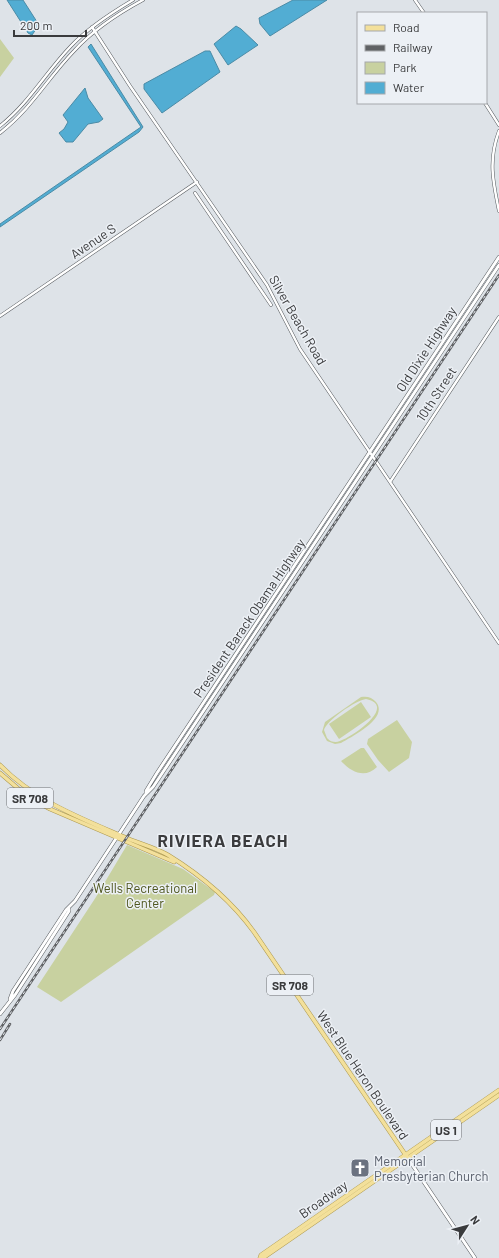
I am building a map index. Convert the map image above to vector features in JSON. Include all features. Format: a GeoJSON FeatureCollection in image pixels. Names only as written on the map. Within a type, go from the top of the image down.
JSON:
{"type":"FeatureCollection","features":[{"type":"Feature","properties":{"kind":"main road","name":"Old Dixie Highway"},"geometry":{"type":"LineString","coordinates":[[371,454],[499,258]]}},
{"type":"Feature","properties":{"kind":"main road","name":"Old Dixie Highway"},"geometry":{"type":"LineString","coordinates":[[371,454],[499,265]]}},
{"type":"Feature","properties":{"kind":"main road","name":"President Barack Obama Highway"},"geometry":{"type":"LineString","coordinates":[[0,1014],[10,999],[15,995],[70,911],[69,909],[146,794],[146,791],[164,763],[371,454]]}},
{"type":"Feature","properties":{"kind":"main road","name":"West Blue Heron Boulevard"},"geometry":{"type":"LineString","coordinates":[[0,765],[40,798],[118,836],[177,862],[212,886],[245,919],[406,1155]]}},
{"type":"Feature","properties":{"kind":"main road","name":"West Blue Heron Boulevard"},"geometry":{"type":"LineString","coordinates":[[0,773],[19,790],[45,807],[118,836]]}},
{"type":"Feature","properties":{"kind":"main road","name":"Broadway"},"geometry":{"type":"LineString","coordinates":[[263,1258],[499,1090]]}},
{"type":"Feature","properties":{"kind":"main road","name":"Broadway"},"geometry":{"type":"LineString","coordinates":[[260,1258],[260,1255],[281,1240],[406,1155],[499,1095]]}},
{"type":"Feature","properties":{"kind":"main road"},"geometry":{"type":"LineString","coordinates":[[451,1127],[452,1123],[468,1111]]}},
{"type":"Feature","properties":{"kind":"main road"},"geometry":{"type":"LineString","coordinates":[[406,1155],[475,1257]]}},
{"type":"Feature","properties":{"kind":"street"},"geometry":{"type":"LineString","coordinates":[[0,126],[26,103],[72,45],[92,26],[133,0]]}},
{"type":"Feature","properties":{"kind":"street"},"geometry":{"type":"LineString","coordinates":[[0,133],[34,101],[69,56],[95,30],[143,0]]}},
{"type":"Feature","properties":{"kind":"street"},"geometry":{"type":"LineString","coordinates":[[415,0],[423,12]]}},
{"type":"Feature","properties":{"kind":"street","name":"Silver Beach Road"},"geometry":{"type":"LineString","coordinates":[[92,26],[130,86],[266,285],[300,349],[499,643]]}},
{"type":"Feature","properties":{"kind":"street"},"geometry":{"type":"LineString","coordinates":[[34,101],[37,89]]}},
{"type":"Feature","properties":{"kind":"street"},"geometry":{"type":"LineString","coordinates":[[486,104],[499,125]]}},
{"type":"Feature","properties":{"kind":"street"},"geometry":{"type":"LineString","coordinates":[[499,131],[496,140],[491,175],[499,211]]}},
{"type":"Feature","properties":{"kind":"street","name":"Avenue S"},"geometry":{"type":"LineString","coordinates":[[0,316],[197,182]]}},
{"type":"Feature","properties":{"kind":"street","name":"Silver Beach Road"},"geometry":{"type":"LineString","coordinates":[[196,193],[271,305]]}},
{"type":"Feature","properties":{"kind":"street","name":"10th Street"},"geometry":{"type":"LineString","coordinates":[[390,482],[499,317]]}},
{"type":"Feature","properties":{"kind":"green space"},"geometry":{"type":"Polygon","coordinates":[[[0,39],[14,58],[0,77],[0,39]]]}},
{"type":"Feature","properties":{"kind":"green space"},"geometry":{"type":"Polygon","coordinates":[[[361,697],[373,699],[379,708],[378,714],[368,726],[341,743],[335,744],[327,741],[322,732],[325,722],[361,697]],[[366,699],[361,700],[336,716],[324,730],[327,738],[336,742],[359,730],[374,716],[377,709],[375,703],[366,699]]]}},
{"type":"Feature","properties":{"kind":"green space"},"geometry":{"type":"Polygon","coordinates":[[[361,702],[371,717],[339,739],[329,724],[361,702]]]}},
{"type":"Feature","properties":{"kind":"green space"},"geometry":{"type":"Polygon","coordinates":[[[397,720],[412,742],[409,758],[389,772],[378,760],[367,744],[368,739],[397,720]]]}},
{"type":"Feature","properties":{"kind":"green space"},"geometry":{"type":"Polygon","coordinates":[[[361,748],[364,748],[377,767],[368,773],[358,773],[341,761],[361,748]]]}},
{"type":"Feature","properties":{"kind":"green space","name":"Wells Recreational Center"},"geometry":{"type":"Polygon","coordinates":[[[127,845],[183,869],[215,892],[214,895],[61,1002],[37,987],[96,897],[127,845]]]}},
{"type":"Feature","properties":{"kind":"water"},"geometry":{"type":"Polygon","coordinates":[[[7,0],[23,0],[39,25],[32,35],[28,33],[7,0]]]}},
{"type":"Feature","properties":{"kind":"water"},"geometry":{"type":"Polygon","coordinates":[[[293,0],[327,0],[270,36],[260,24],[259,18],[293,0]]]}},
{"type":"Feature","properties":{"kind":"water"},"geometry":{"type":"Polygon","coordinates":[[[236,26],[258,45],[228,65],[214,44],[236,26]]]}},
{"type":"Feature","properties":{"kind":"water"},"geometry":{"type":"Polygon","coordinates":[[[91,44],[143,127],[139,132],[0,227],[0,224],[141,127],[88,47],[91,44]]]}},
{"type":"Feature","properties":{"kind":"water"},"geometry":{"type":"Polygon","coordinates":[[[205,51],[210,51],[220,72],[162,113],[144,89],[144,84],[205,51]]]}},
{"type":"Feature","properties":{"kind":"water"},"geometry":{"type":"Polygon","coordinates":[[[85,88],[88,98],[103,119],[99,122],[88,124],[73,142],[66,142],[59,133],[64,129],[68,122],[63,115],[85,88]]]}},
{"type":"Feature","properties":{"kind":"railway"},"geometry":{"type":"LineString","coordinates":[[0,1029],[499,275]]}},
{"type":"Feature","properties":{"kind":"railway"},"geometry":{"type":"LineString","coordinates":[[0,1040],[10,1024]]}},
{"type":"Feature","properties":{"kind":"place","name":"Memorial Presbyterian Church"},"geometry":{"type":"Point","coordinates":[360,1168]}},
{"type":"Feature","properties":{"kind":"district","name":"RIVIERA BEACH"},"geometry":{"type":"Point","coordinates":[223,840]}}]}
